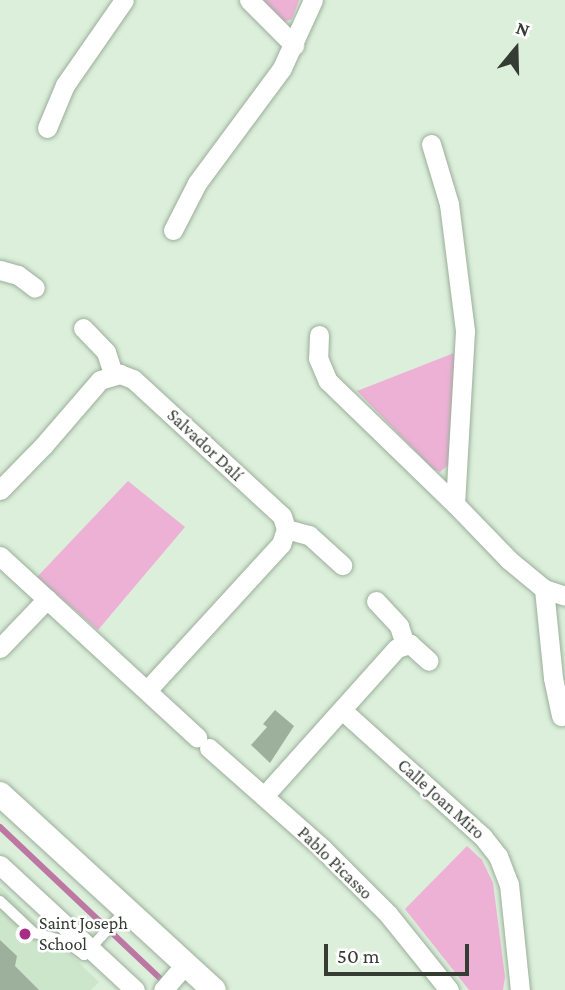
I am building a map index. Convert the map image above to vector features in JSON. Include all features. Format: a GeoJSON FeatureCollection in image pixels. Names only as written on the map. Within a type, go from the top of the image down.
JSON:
{"type":"FeatureCollection","features":[{"type":"Feature","properties":{"kind":"street"},"geometry":{"type":"LineString","coordinates":[[47,128],[65,85],[124,0]]}},
{"type":"Feature","properties":{"kind":"street"},"geometry":{"type":"LineString","coordinates":[[249,0],[294,45]]}},
{"type":"Feature","properties":{"kind":"street"},"geometry":{"type":"LineString","coordinates":[[173,230],[197,183],[272,84],[294,45],[313,0]]}},
{"type":"Feature","properties":{"kind":"street"},"geometry":{"type":"LineString","coordinates":[[431,144],[445,183],[453,223],[465,331],[456,504]]}},
{"type":"Feature","properties":{"kind":"street"},"geometry":{"type":"LineString","coordinates":[[0,270],[18,275],[35,288]]}},
{"type":"Feature","properties":{"kind":"street"},"geometry":{"type":"LineString","coordinates":[[0,490],[43,446],[100,380],[113,374],[106,352],[83,328]]}},
{"type":"Feature","properties":{"kind":"street"},"geometry":{"type":"LineString","coordinates":[[319,335],[318,358],[328,381],[456,504],[509,560],[544,589],[565,596]]}},
{"type":"Feature","properties":{"kind":"street","name":"Salvador Dalí"},"geometry":{"type":"LineString","coordinates":[[113,374],[133,379],[277,511],[286,529]]}},
{"type":"Feature","properties":{"kind":"street"},"geometry":{"type":"LineString","coordinates":[[147,690],[281,544],[286,529],[309,535],[342,565]]}},
{"type":"Feature","properties":{"kind":"street","name":"Pablo Picasso"},"geometry":{"type":"LineString","coordinates":[[0,556],[264,796],[388,914],[449,990]]}},
{"type":"Feature","properties":{"kind":"street"},"geometry":{"type":"LineString","coordinates":[[544,589],[565,580]]}},
{"type":"Feature","properties":{"kind":"street"},"geometry":{"type":"LineString","coordinates":[[544,589],[553,678],[561,716]]}},
{"type":"Feature","properties":{"kind":"street"},"geometry":{"type":"LineString","coordinates":[[0,648],[47,599]]}},
{"type":"Feature","properties":{"kind":"street"},"geometry":{"type":"LineString","coordinates":[[376,601],[399,626],[405,644]]}},
{"type":"Feature","properties":{"kind":"street"},"geometry":{"type":"LineString","coordinates":[[264,796],[397,648],[405,644],[414,646],[429,661]]}},
{"type":"Feature","properties":{"kind":"street","name":"Calle Joan Miro"},"geometry":{"type":"LineString","coordinates":[[342,710],[483,836],[498,856],[509,884],[520,990]]}},
{"type":"Feature","properties":{"kind":"street"},"geometry":{"type":"LineString","coordinates":[[0,794],[122,915],[175,976],[214,990]]}},
{"type":"Feature","properties":{"kind":"street"},"geometry":{"type":"LineString","coordinates":[[0,865],[97,943],[135,990]]}},
{"type":"Feature","properties":{"kind":"lane"},"geometry":{"type":"LineString","coordinates":[[0,901],[34,933],[65,941],[84,955],[122,915]]}},
{"type":"Feature","properties":{"kind":"shaded area"},"geometry":{"type":"Polygon","coordinates":[[[259,0],[299,0],[292,19],[284,22],[259,0]]]}},
{"type":"Feature","properties":{"kind":"shaded area"},"geometry":{"type":"Polygon","coordinates":[[[454,353],[448,465],[440,472],[433,469],[357,391],[454,353]]]}},
{"type":"Feature","properties":{"kind":"shaded area"},"geometry":{"type":"Polygon","coordinates":[[[128,481],[185,527],[98,630],[37,577],[128,481]]]}},
{"type":"Feature","properties":{"kind":"shaded area"},"geometry":{"type":"Polygon","coordinates":[[[467,846],[482,860],[493,883],[505,977],[503,990],[469,990],[405,909],[467,846]]]}},
{"type":"Feature","properties":{"kind":"shaded area","name":"Saint Joseph School"},"geometry":{"type":"Polygon","coordinates":[[[0,887],[99,982],[91,990],[0,990],[0,887]]]}},
{"type":"Feature","properties":{"kind":"building"},"geometry":{"type":"Polygon","coordinates":[[[275,710],[294,726],[270,763],[251,745],[267,727],[263,724],[275,710]]]}},
{"type":"Feature","properties":{"kind":"building"},"geometry":{"type":"Polygon","coordinates":[[[0,940],[17,956],[15,966],[39,990],[0,990],[0,940]]]}},
{"type":"Feature","properties":{"kind":"waterway"},"geometry":{"type":"LineString","coordinates":[[0,827],[166,984]]}},
{"type":"Feature","properties":{"kind":"place","name":"Saint Joseph School"},"geometry":{"type":"Point","coordinates":[25,934]}}]}
